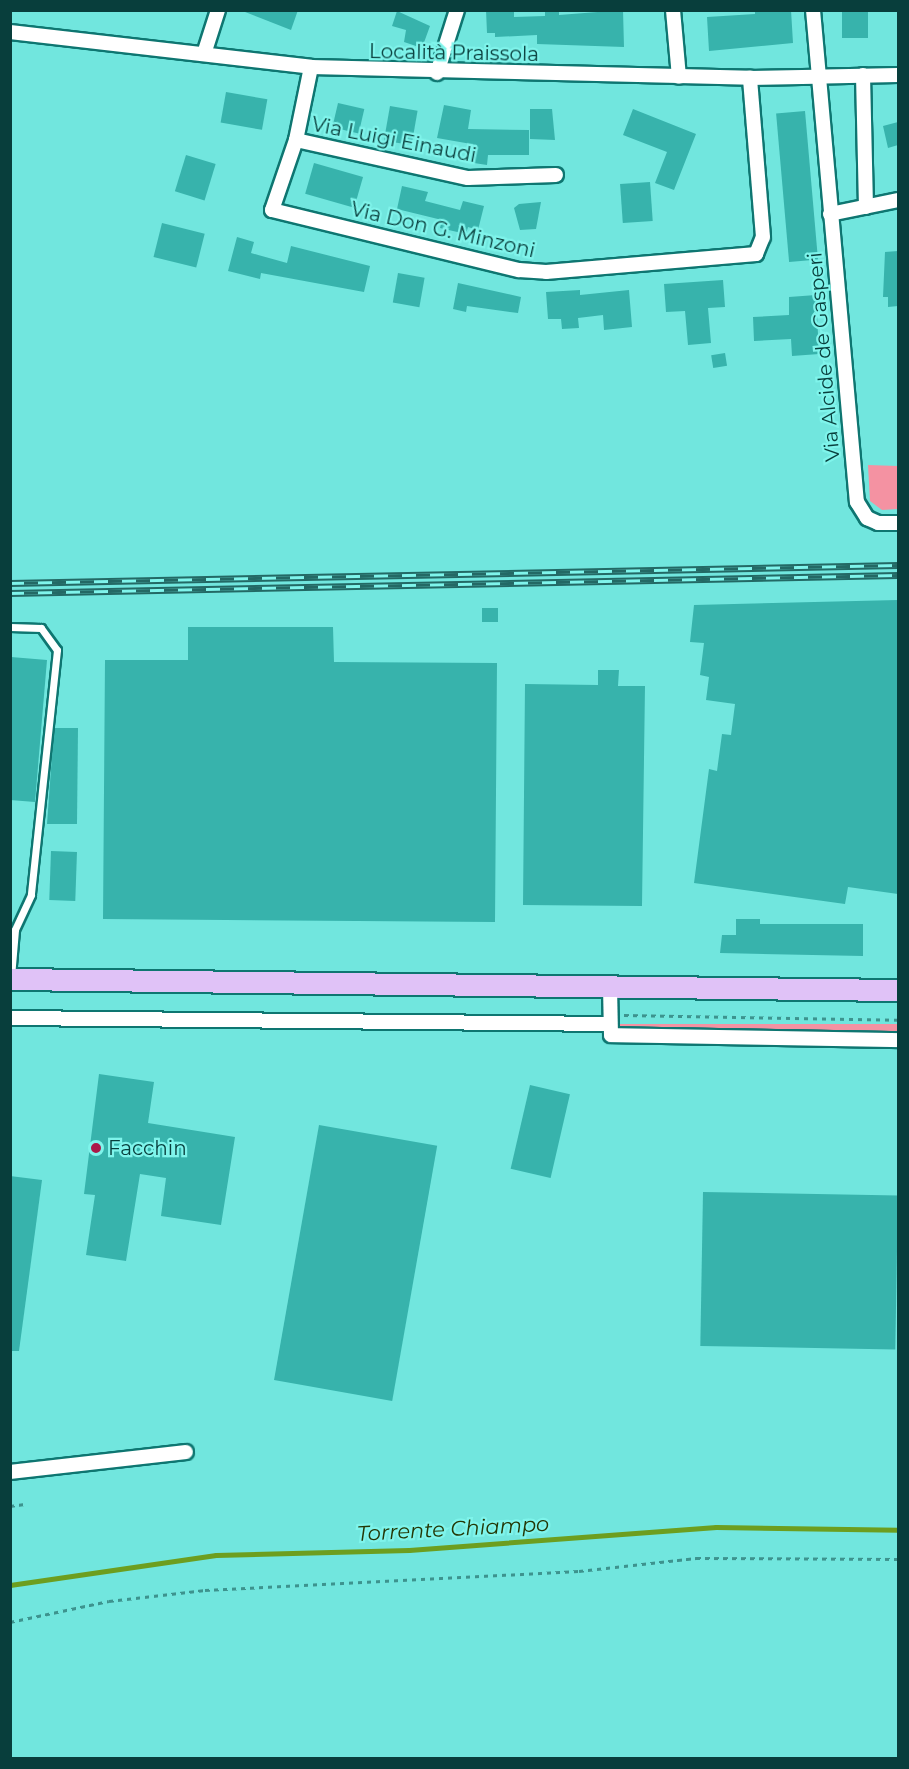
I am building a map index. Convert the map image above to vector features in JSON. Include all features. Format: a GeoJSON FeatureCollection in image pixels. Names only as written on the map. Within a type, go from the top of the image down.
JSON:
{"type":"FeatureCollection","features":[{"type":"Feature","properties":{"kind":"main road"},"geometry":{"type":"LineString","coordinates":[[11,980],[898,990]]}},
{"type":"Feature","properties":{"kind":"street"},"geometry":{"type":"LineString","coordinates":[[204,54],[218,10]]}},
{"type":"Feature","properties":{"kind":"street"},"geometry":{"type":"LineString","coordinates":[[437,73],[458,10]]}},
{"type":"Feature","properties":{"kind":"street"},"geometry":{"type":"LineString","coordinates":[[673,10],[679,77]]}},
{"type":"Feature","properties":{"kind":"street","name":"Via Alcide de Gasperi"},"geometry":{"type":"LineString","coordinates":[[813,10],[857,502],[867,518],[878,523],[898,523]]}},
{"type":"Feature","properties":{"kind":"street","name":"Località Praissola"},"geometry":{"type":"LineString","coordinates":[[10,32],[311,68],[437,73],[750,78],[818,74],[898,75]]}},
{"type":"Feature","properties":{"kind":"street","name":"Via Don G. Minzoni"},"geometry":{"type":"LineString","coordinates":[[311,68],[296,140],[272,210],[519,270],[546,272],[751,256],[760,249],[763,237],[750,78]]}},
{"type":"Feature","properties":{"kind":"street"},"geometry":{"type":"LineString","coordinates":[[863,75],[866,207]]}},
{"type":"Feature","properties":{"kind":"street","name":"Via Luigi Einaudi"},"geometry":{"type":"LineString","coordinates":[[296,140],[468,178],[556,175]]}},
{"type":"Feature","properties":{"kind":"street"},"geometry":{"type":"LineString","coordinates":[[830,214],[898,200]]}},
{"type":"Feature","properties":{"kind":"street"},"geometry":{"type":"LineString","coordinates":[[610,987],[611,1035],[898,1040]]}},
{"type":"Feature","properties":{"kind":"street"},"geometry":{"type":"LineString","coordinates":[[10,1018],[609,1024]]}},
{"type":"Feature","properties":{"kind":"street"},"geometry":{"type":"LineString","coordinates":[[10,1472],[186,1452]]}},
{"type":"Feature","properties":{"kind":"lane"},"geometry":{"type":"LineString","coordinates":[[10,627],[41,628],[57,650],[31,895],[15,930],[11,980]]}},
{"type":"Feature","properties":{"kind":"lane"},"geometry":{"type":"LineString","coordinates":[[10,920],[19,920]]}},
{"type":"Feature","properties":{"kind":"path"},"geometry":{"type":"LineString","coordinates":[[10,1506],[25,1504]]}},
{"type":"Feature","properties":{"kind":"path"},"geometry":{"type":"LineString","coordinates":[[10,1622],[109,1601],[205,1590],[557,1572],[696,1558],[898,1559]]}},
{"type":"Feature","properties":{"kind":"shaded area"},"geometry":{"type":"Polygon","coordinates":[[[868,465],[898,466],[898,509],[882,510],[870,501],[868,465]]]}},
{"type":"Feature","properties":{"kind":"shaded area"},"geometry":{"type":"Polygon","coordinates":[[[609,1024],[898,1024],[898,1040],[611,1035],[609,1024]]]}},
{"type":"Feature","properties":{"kind":"building"},"geometry":{"type":"Polygon","coordinates":[[[240,10],[298,10],[291,30],[240,10]]]}},
{"type":"Feature","properties":{"kind":"building"},"geometry":{"type":"Polygon","coordinates":[[[486,10],[514,10],[514,17],[545,16],[545,10],[559,10],[559,15],[623,10],[624,47],[537,44],[537,35],[495,37],[495,33],[487,33],[486,10]]]}},
{"type":"Feature","properties":{"kind":"building"},"geometry":{"type":"Polygon","coordinates":[[[755,10],[791,10],[793,43],[709,51],[707,17],[755,14],[755,10]]]}},
{"type":"Feature","properties":{"kind":"building"},"geometry":{"type":"Polygon","coordinates":[[[842,10],[868,10],[868,38],[842,38],[842,10]]]}},
{"type":"Feature","properties":{"kind":"building"},"geometry":{"type":"Polygon","coordinates":[[[397,11],[430,26],[422,48],[404,42],[406,30],[392,26],[397,11]]]}},
{"type":"Feature","properties":{"kind":"building"},"geometry":{"type":"Polygon","coordinates":[[[226,92],[267,99],[262,130],[221,123],[226,92]]]}},
{"type":"Feature","properties":{"kind":"building"},"geometry":{"type":"Polygon","coordinates":[[[338,103],[364,109],[359,133],[332,127],[338,103]]]}},
{"type":"Feature","properties":{"kind":"building"},"geometry":{"type":"Polygon","coordinates":[[[444,105],[471,110],[468,129],[529,130],[529,155],[488,155],[487,165],[474,163],[477,145],[437,138],[444,105]]]}},
{"type":"Feature","properties":{"kind":"building"},"geometry":{"type":"Polygon","coordinates":[[[390,106],[418,111],[411,145],[384,140],[390,106]]]}},
{"type":"Feature","properties":{"kind":"building"},"geometry":{"type":"Polygon","coordinates":[[[530,109],[552,109],[555,140],[530,139],[530,109]]]}},
{"type":"Feature","properties":{"kind":"building"},"geometry":{"type":"Polygon","coordinates":[[[633,109],[696,134],[674,190],[655,183],[667,152],[623,135],[633,109]]]}},
{"type":"Feature","properties":{"kind":"building"},"geometry":{"type":"Polygon","coordinates":[[[805,111],[818,259],[789,262],[776,114],[805,111]]]}},
{"type":"Feature","properties":{"kind":"building"},"geometry":{"type":"Polygon","coordinates":[[[898,122],[898,145],[888,148],[883,126],[898,122]]]}},
{"type":"Feature","properties":{"kind":"building"},"geometry":{"type":"Polygon","coordinates":[[[186,155],[216,164],[205,200],[175,191],[186,155]]]}},
{"type":"Feature","properties":{"kind":"building"},"geometry":{"type":"Polygon","coordinates":[[[314,163],[363,177],[354,208],[305,194],[314,163]]]}},
{"type":"Feature","properties":{"kind":"building"},"geometry":{"type":"Polygon","coordinates":[[[650,182],[653,221],[623,223],[620,184],[650,182]]]}},
{"type":"Feature","properties":{"kind":"building"},"geometry":{"type":"Polygon","coordinates":[[[402,186],[428,192],[425,201],[460,210],[463,201],[484,206],[478,230],[468,227],[466,234],[440,228],[442,220],[397,209],[402,186]]]}},
{"type":"Feature","properties":{"kind":"building"},"geometry":{"type":"Polygon","coordinates":[[[541,202],[536,229],[520,230],[514,208],[519,204],[541,202]]]}},
{"type":"Feature","properties":{"kind":"building"},"geometry":{"type":"Polygon","coordinates":[[[162,223],[205,234],[196,268],[154,257],[162,223]]]}},
{"type":"Feature","properties":{"kind":"building"},"geometry":{"type":"Polygon","coordinates":[[[237,237],[254,242],[251,253],[287,263],[291,246],[370,266],[364,292],[261,273],[260,279],[228,271],[237,237]]]}},
{"type":"Feature","properties":{"kind":"building"},"geometry":{"type":"Polygon","coordinates":[[[898,251],[898,306],[888,307],[888,297],[883,297],[885,252],[898,251]]]}},
{"type":"Feature","properties":{"kind":"building"},"geometry":{"type":"Polygon","coordinates":[[[398,273],[425,278],[419,307],[393,303],[398,273]]]}},
{"type":"Feature","properties":{"kind":"building"},"geometry":{"type":"Polygon","coordinates":[[[723,280],[725,307],[708,308],[711,343],[688,345],[685,311],[666,312],[664,284],[723,280]]]}},
{"type":"Feature","properties":{"kind":"building"},"geometry":{"type":"Polygon","coordinates":[[[458,283],[521,297],[518,313],[467,306],[466,312],[453,309],[458,283]]]}},
{"type":"Feature","properties":{"kind":"building"},"geometry":{"type":"Polygon","coordinates":[[[580,290],[580,295],[629,290],[632,327],[604,330],[603,315],[578,318],[579,328],[562,329],[561,319],[548,319],[546,292],[580,290]]]}},
{"type":"Feature","properties":{"kind":"building"},"geometry":{"type":"Polygon","coordinates":[[[816,295],[819,354],[792,356],[791,339],[754,341],[753,317],[789,315],[789,297],[816,295]]]}},
{"type":"Feature","properties":{"kind":"building"},"geometry":{"type":"Polygon","coordinates":[[[725,353],[727,366],[713,368],[711,355],[725,353]]]}},
{"type":"Feature","properties":{"kind":"building"},"geometry":{"type":"Polygon","coordinates":[[[898,600],[898,894],[848,887],[845,904],[694,883],[709,769],[717,771],[722,734],[731,735],[735,704],[706,700],[709,677],[700,675],[704,643],[690,642],[694,605],[898,600]]]}},
{"type":"Feature","properties":{"kind":"building"},"geometry":{"type":"Polygon","coordinates":[[[482,608],[498,608],[498,622],[482,622],[482,608]]]}},
{"type":"Feature","properties":{"kind":"building"},"geometry":{"type":"Polygon","coordinates":[[[188,627],[333,627],[334,662],[497,663],[495,922],[103,919],[105,660],[188,660],[188,627]]]}},
{"type":"Feature","properties":{"kind":"building"},"geometry":{"type":"Polygon","coordinates":[[[11,657],[47,660],[35,802],[10,800],[11,657]]]}},
{"type":"Feature","properties":{"kind":"building"},"geometry":{"type":"Polygon","coordinates":[[[598,670],[619,670],[618,686],[645,686],[642,906],[523,905],[525,684],[598,685],[598,670]]]}},
{"type":"Feature","properties":{"kind":"building"},"geometry":{"type":"Polygon","coordinates":[[[54,728],[78,728],[77,824],[47,824],[54,728]]]}},
{"type":"Feature","properties":{"kind":"building"},"geometry":{"type":"Polygon","coordinates":[[[51,851],[77,852],[75,901],[49,900],[51,851]]]}},
{"type":"Feature","properties":{"kind":"building"},"geometry":{"type":"Polygon","coordinates":[[[736,919],[760,919],[760,924],[863,924],[863,956],[720,953],[722,935],[736,935],[736,919]]]}},
{"type":"Feature","properties":{"kind":"building"},"geometry":{"type":"Polygon","coordinates":[[[99,1074],[154,1082],[148,1123],[235,1137],[221,1225],[161,1216],[166,1178],[140,1174],[126,1261],[86,1255],[95,1195],[84,1194],[99,1074]]]}},
{"type":"Feature","properties":{"kind":"building"},"geometry":{"type":"Polygon","coordinates":[[[530,1085],[570,1094],[551,1178],[511,1169],[530,1085]]]}},
{"type":"Feature","properties":{"kind":"building"},"geometry":{"type":"Polygon","coordinates":[[[319,1125],[437,1146],[392,1401],[274,1380],[319,1125]]]}},
{"type":"Feature","properties":{"kind":"building"},"geometry":{"type":"Polygon","coordinates":[[[10,1176],[42,1180],[19,1351],[10,1351],[10,1176]]]}},
{"type":"Feature","properties":{"kind":"building"},"geometry":{"type":"Polygon","coordinates":[[[703,1192],[898,1195],[895,1349],[700,1346],[703,1192]]]}},
{"type":"Feature","properties":{"kind":"waterway","name":"Torrente Chiampo"},"geometry":{"type":"LineString","coordinates":[[10,1585],[216,1555],[409,1550],[716,1527],[898,1530]]}},
{"type":"Feature","properties":{"kind":"railway"},"geometry":{"type":"LineString","coordinates":[[10,583],[898,565]]}},
{"type":"Feature","properties":{"kind":"railway"},"geometry":{"type":"LineString","coordinates":[[10,593],[898,575]]}},
{"type":"Feature","properties":{"kind":"place","name":"Facchin"},"geometry":{"type":"Point","coordinates":[96,1148]}}]}
